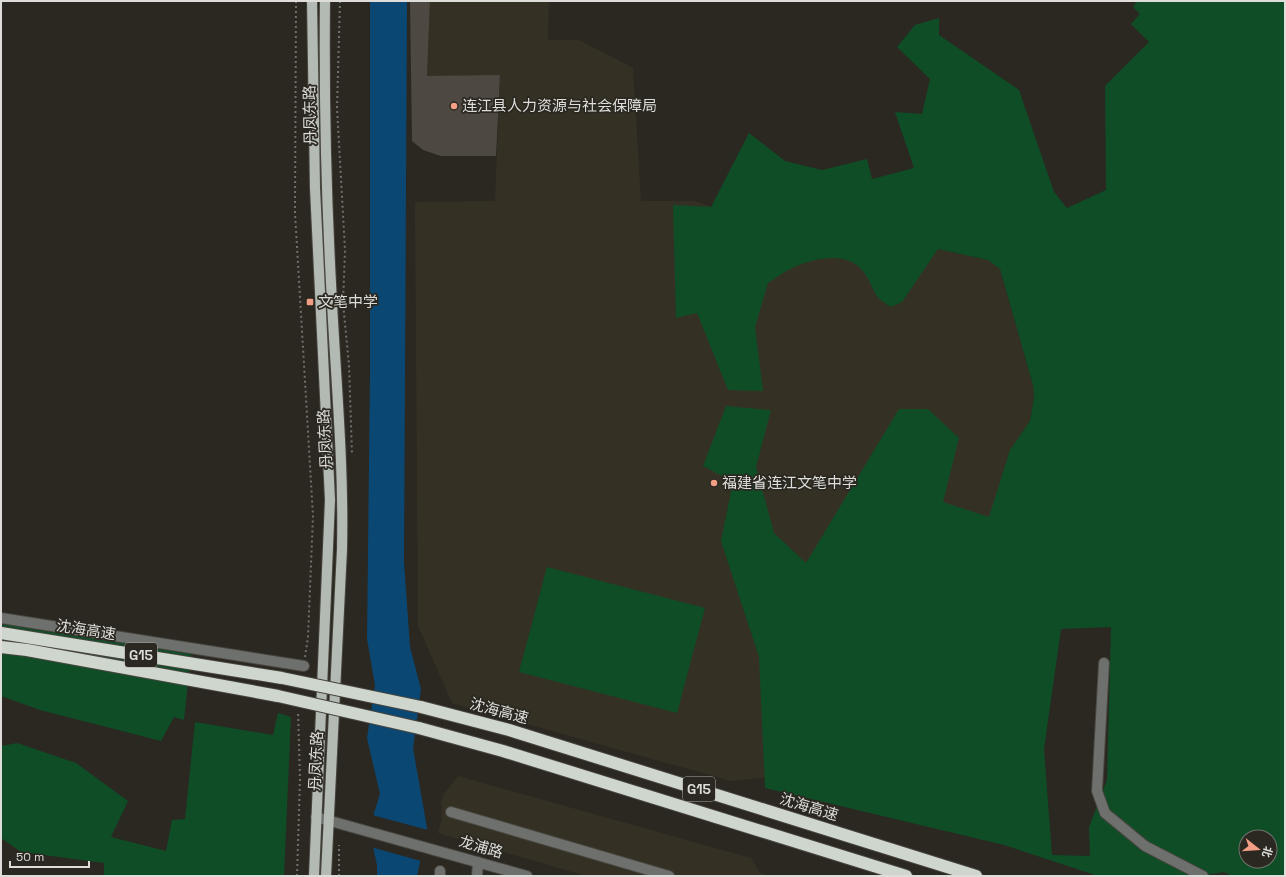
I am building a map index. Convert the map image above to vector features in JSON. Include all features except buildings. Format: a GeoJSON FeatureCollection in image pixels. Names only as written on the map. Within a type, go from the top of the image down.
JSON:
{"type":"FeatureCollection","features":[{"type":"Feature","properties":{"kind":"highway","name":"沈海高速"},"geometry":{"type":"LineString","coordinates":[[1,633],[282,678],[421,707],[509,730],[976,876]]}},
{"type":"Feature","properties":{"kind":"highway","name":"沈海高速"},"geometry":{"type":"LineString","coordinates":[[1,647],[27,650],[278,696],[419,728],[504,751],[906,876]]}},
{"type":"Feature","properties":{"kind":"main road","name":"丹凤东路"},"geometry":{"type":"LineString","coordinates":[[312,1],[315,188],[330,500],[314,876]]}},
{"type":"Feature","properties":{"kind":"main road","name":"丹凤东路"},"geometry":{"type":"LineString","coordinates":[[324,1],[327,215],[343,502],[326,876]]}},
{"type":"Feature","properties":{"kind":"street"},"geometry":{"type":"LineString","coordinates":[[1,618],[304,666]]}},
{"type":"Feature","properties":{"kind":"street"},"geometry":{"type":"LineString","coordinates":[[1104,663],[1097,791],[1105,813],[1145,846],[1203,876]]}},
{"type":"Feature","properties":{"kind":"street"},"geometry":{"type":"LineString","coordinates":[[450,812],[669,876]]}},
{"type":"Feature","properties":{"kind":"street","name":"龙浦路"},"geometry":{"type":"LineString","coordinates":[[316,817],[478,862],[515,874],[527,876]]}},
{"type":"Feature","properties":{"kind":"street"},"geometry":{"type":"LineString","coordinates":[[477,876],[478,862]]}},
{"type":"Feature","properties":{"kind":"path"},"geometry":{"type":"LineString","coordinates":[[296,1],[295,213],[313,516],[308,637],[304,666]]}},
{"type":"Feature","properties":{"kind":"path"},"geometry":{"type":"LineString","coordinates":[[297,876],[300,779],[298,710]]}},
{"type":"Feature","properties":{"kind":"shaded area","name":"福建省连江文笔中学"},"geometry":{"type":"Polygon","coordinates":[[[430,1],[549,1],[548,40],[579,40],[633,68],[641,201],[695,201],[826,246],[937,249],[988,260],[1000,269],[1033,385],[1034,398],[1030,421],[1003,520],[868,767],[731,781],[452,703],[418,626],[415,202],[495,201],[500,76],[427,76],[430,1]]]}},
{"type":"Feature","properties":{"kind":"shaded area"},"geometry":{"type":"Polygon","coordinates":[[[458,776],[751,858],[760,873],[770,876],[586,876],[438,833],[442,819],[441,801],[444,794],[458,776]]]}},
{"type":"Feature","properties":{"kind":"green space"},"geometry":{"type":"Polygon","coordinates":[[[1137,1],[1285,1],[1285,876],[1232,876],[1224,872],[1199,876],[1098,876],[1004,845],[765,788],[759,657],[721,541],[733,482],[703,466],[726,406],[771,410],[756,467],[774,533],[806,563],[899,409],[928,409],[959,438],[943,502],[989,517],[1010,450],[1030,421],[1034,398],[1033,385],[1000,269],[988,260],[938,249],[902,302],[891,307],[877,296],[869,280],[859,266],[842,259],[832,258],[812,261],[787,270],[768,283],[755,327],[763,391],[728,390],[697,313],[676,318],[673,205],[711,207],[749,133],[785,161],[822,170],[867,159],[872,179],[914,168],[895,112],[922,114],[930,79],[897,47],[915,25],[939,18],[939,35],[1019,90],[1054,192],[1067,208],[1106,190],[1105,86],[1149,42],[1131,24],[1140,14],[1133,7],[1137,1]],[[1111,627],[1061,629],[1044,749],[1052,855],[1090,856],[1089,827],[1107,780],[1111,627]]]}},
{"type":"Feature","properties":{"kind":"green space"},"geometry":{"type":"Polygon","coordinates":[[[547,567],[705,608],[677,713],[519,672],[547,567]]]}},
{"type":"Feature","properties":{"kind":"green space"},"geometry":{"type":"Polygon","coordinates":[[[1,624],[191,654],[184,720],[174,717],[161,741],[40,710],[1,696],[1,624]]]}},
{"type":"Feature","properties":{"kind":"green space"},"geometry":{"type":"Polygon","coordinates":[[[278,713],[291,717],[284,876],[104,876],[104,863],[21,852],[1,838],[1,746],[17,743],[76,763],[128,801],[111,837],[166,851],[172,820],[185,819],[195,722],[273,735],[278,713]]]}},
{"type":"Feature","properties":{"kind":"water"},"geometry":{"type":"Polygon","coordinates":[[[370,1],[407,1],[404,562],[410,647],[421,689],[413,748],[427,828],[417,876],[377,876],[377,865],[373,847],[374,813],[380,794],[367,738],[375,685],[367,639],[370,374],[370,1]]]}},
{"type":"Feature","properties":{"kind":"pier"},"geometry":{"type":"Polygon","coordinates":[[[372,815],[428,830],[421,861],[371,847],[372,815]]]}},
{"type":"Feature","properties":{"kind":"place","name":"连江县人力资源与社会保障局"},"geometry":{"type":"Point","coordinates":[454,106]}},
{"type":"Feature","properties":{"kind":"place","name":"文笔中学"},"geometry":{"type":"Point","coordinates":[310,302]}},
{"type":"Feature","properties":{"kind":"place","name":"福建省连江文笔中学"},"geometry":{"type":"Point","coordinates":[714,483]}}]}
